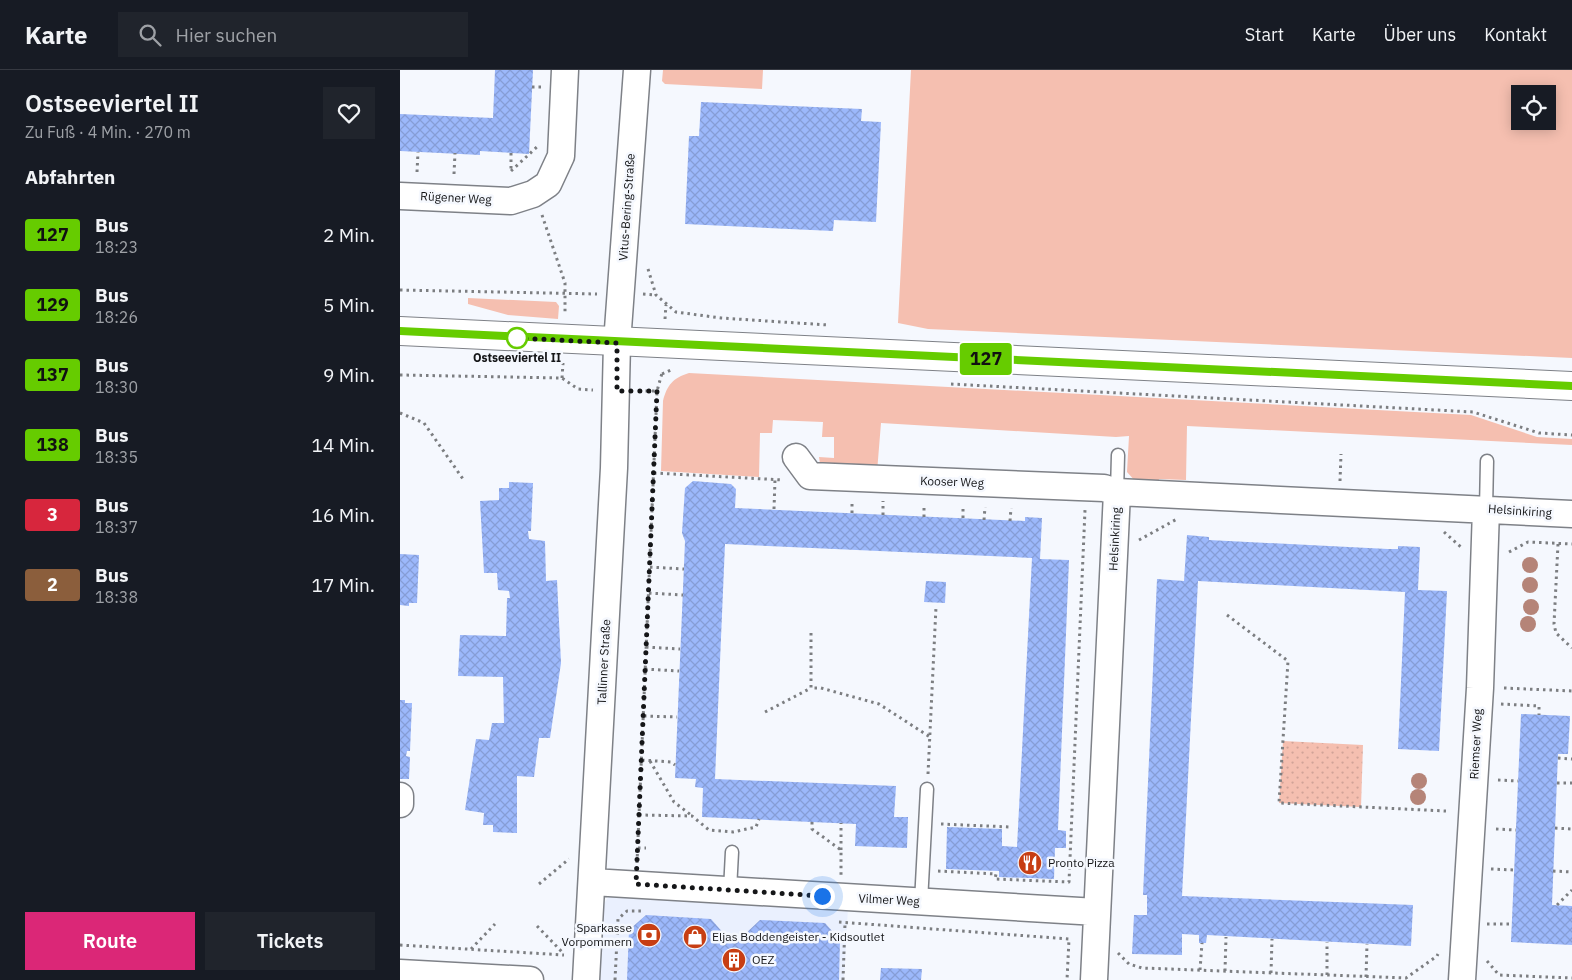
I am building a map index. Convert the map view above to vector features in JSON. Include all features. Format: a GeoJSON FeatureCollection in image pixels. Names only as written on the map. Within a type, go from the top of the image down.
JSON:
{"type":"FeatureCollection","features":[{"type":"Feature","properties":{"kind":"main road"},"geometry":{"type":"LineString","coordinates":[[400,331],[617,343],[1572,386]]}},
{"type":"Feature","properties":{"kind":"street"},"geometry":{"type":"LineString","coordinates":[[518,190],[548,184],[561,156],[565,70]]}},
{"type":"Feature","properties":{"kind":"street","name":"Vitus-Bering-Straße"},"geometry":{"type":"LineString","coordinates":[[617,343],[637,70]]}},
{"type":"Feature","properties":{"kind":"street","name":"Rügener Weg"},"geometry":{"type":"LineString","coordinates":[[400,196],[518,190]]}},
{"type":"Feature","properties":{"kind":"street","name":"Tallinner Straße"},"geometry":{"type":"LineString","coordinates":[[580,965],[592,882],[617,391],[617,343]]}},
{"type":"Feature","properties":{"kind":"street","name":"Kooser Weg"},"geometry":{"type":"LineString","coordinates":[[796,457],[810,476],[1104,488],[1117,492]]}},
{"type":"Feature","properties":{"kind":"street","name":"Helsinkiring"},"geometry":{"type":"LineString","coordinates":[[1094,980],[1117,492],[1572,514]]}},
{"type":"Feature","properties":{"kind":"street","name":"Riemser Weg"},"geometry":{"type":"LineString","coordinates":[[1462,980],[1480,688],[1486,509]]}},
{"type":"Feature","properties":{"kind":"street"},"geometry":{"type":"LineString","coordinates":[[400,796],[400,804]]}},
{"type":"Feature","properties":{"kind":"street","name":"Vilmer Weg"},"geometry":{"type":"LineString","coordinates":[[592,882],[730,890],[838,909],[921,902],[1097,912]]}},
{"type":"Feature","properties":{"kind":"street"},"geometry":{"type":"LineString","coordinates":[[400,973],[530,980]]}},
{"type":"Feature","properties":{"kind":"lane"},"geometry":{"type":"LineString","coordinates":[[1117,492],[1118,455]]}},
{"type":"Feature","properties":{"kind":"lane"},"geometry":{"type":"LineString","coordinates":[[1486,509],[1487,461]]}},
{"type":"Feature","properties":{"kind":"lane"},"geometry":{"type":"LineString","coordinates":[[921,902],[927,789]]}},
{"type":"Feature","properties":{"kind":"lane"},"geometry":{"type":"LineString","coordinates":[[730,890],[732,852]]}},
{"type":"Feature","properties":{"kind":"path"},"geometry":{"type":"LineString","coordinates":[[511,171],[543,141]]}},
{"type":"Feature","properties":{"kind":"path"},"geometry":{"type":"LineString","coordinates":[[417,172],[418,152]]}},
{"type":"Feature","properties":{"kind":"path"},"geometry":{"type":"LineString","coordinates":[[454,174],[455,153]]}},
{"type":"Feature","properties":{"kind":"path"},"geometry":{"type":"LineString","coordinates":[[511,153],[511,171],[518,190],[542,212],[562,274],[566,295],[564,319]]}},
{"type":"Feature","properties":{"kind":"path"},"geometry":{"type":"LineString","coordinates":[[400,290],[566,295],[593,294]]}},
{"type":"Feature","properties":{"kind":"path"},"geometry":{"type":"LineString","coordinates":[[562,378],[563,355]]}},
{"type":"Feature","properties":{"kind":"path"},"geometry":{"type":"LineString","coordinates":[[636,911],[657,391],[662,374],[680,368]]}},
{"type":"Feature","properties":{"kind":"path"},"geometry":{"type":"LineString","coordinates":[[400,375],[562,378],[578,389],[657,391]]}},
{"type":"Feature","properties":{"kind":"path"},"geometry":{"type":"LineString","coordinates":[[947,384],[1473,412],[1539,433],[1572,435]]}},
{"type":"Feature","properties":{"kind":"path"},"geometry":{"type":"LineString","coordinates":[[400,413],[424,423],[462,479]]}},
{"type":"Feature","properties":{"kind":"path"},"geometry":{"type":"LineString","coordinates":[[654,473],[785,480]]}},
{"type":"Feature","properties":{"kind":"path"},"geometry":{"type":"LineString","coordinates":[[774,509],[775,480]]}},
{"type":"Feature","properties":{"kind":"path"},"geometry":{"type":"LineString","coordinates":[[923,870],[996,874],[995,879],[1068,882],[1086,501]]}},
{"type":"Feature","properties":{"kind":"path"},"geometry":{"type":"LineString","coordinates":[[1137,541],[1181,517]]}},
{"type":"Feature","properties":{"kind":"path"},"geometry":{"type":"LineString","coordinates":[[1440,528],[1464,550],[1507,553],[1528,542],[1572,544]]}},
{"type":"Feature","properties":{"kind":"path"},"geometry":{"type":"LineString","coordinates":[[1558,544],[1554,624],[1556,633],[1572,648]]}},
{"type":"Feature","properties":{"kind":"path"},"geometry":{"type":"LineString","coordinates":[[650,568],[684,569]]}},
{"type":"Feature","properties":{"kind":"path"},"geometry":{"type":"LineString","coordinates":[[649,593],[683,595]]}},
{"type":"Feature","properties":{"kind":"path"},"geometry":{"type":"LineString","coordinates":[[927,789],[936,607]]}},
{"type":"Feature","properties":{"kind":"path"},"geometry":{"type":"LineString","coordinates":[[1227,615],[1288,662],[1279,803],[1446,811]]}},
{"type":"Feature","properties":{"kind":"path"},"geometry":{"type":"LineString","coordinates":[[811,633],[811,688]]}},
{"type":"Feature","properties":{"kind":"path"},"geometry":{"type":"LineString","coordinates":[[646,647],[680,649]]}},
{"type":"Feature","properties":{"kind":"path"},"geometry":{"type":"LineString","coordinates":[[646,669],[679,671]]}},
{"type":"Feature","properties":{"kind":"path"},"geometry":{"type":"LineString","coordinates":[[765,712],[811,688],[821,688],[879,704],[930,737]]}},
{"type":"Feature","properties":{"kind":"path"},"geometry":{"type":"LineString","coordinates":[[1499,713],[1500,688],[1572,691]]}},
{"type":"Feature","properties":{"kind":"path"},"geometry":{"type":"LineString","coordinates":[[1500,704],[1539,706],[1539,715]]}},
{"type":"Feature","properties":{"kind":"path"},"geometry":{"type":"LineString","coordinates":[[644,716],[677,717]]}},
{"type":"Feature","properties":{"kind":"path"},"geometry":{"type":"LineString","coordinates":[[1558,758],[1572,759]]}},
{"type":"Feature","properties":{"kind":"path"},"geometry":{"type":"LineString","coordinates":[[642,760],[671,762],[675,765]]}},
{"type":"Feature","properties":{"kind":"path"},"geometry":{"type":"LineString","coordinates":[[650,761],[674,802],[709,830],[732,832],[756,827],[759,819]]}},
{"type":"Feature","properties":{"kind":"path"},"geometry":{"type":"LineString","coordinates":[[1495,789],[1495,780],[1518,781]]}},
{"type":"Feature","properties":{"kind":"path"},"geometry":{"type":"LineString","coordinates":[[1557,783],[1572,783]]}},
{"type":"Feature","properties":{"kind":"path"},"geometry":{"type":"LineString","coordinates":[[1446,821],[1447,803]]}},
{"type":"Feature","properties":{"kind":"path"},"geometry":{"type":"LineString","coordinates":[[640,815],[692,816]]}},
{"type":"Feature","properties":{"kind":"path"},"geometry":{"type":"LineString","coordinates":[[812,822],[812,829],[840,850]]}},
{"type":"Feature","properties":{"kind":"path"},"geometry":{"type":"LineString","coordinates":[[841,823],[838,909],[845,924],[843,980]]}},
{"type":"Feature","properties":{"kind":"path"},"geometry":{"type":"LineString","coordinates":[[925,824],[1010,827]]}},
{"type":"Feature","properties":{"kind":"path"},"geometry":{"type":"LineString","coordinates":[[1555,828],[1572,829]]}},
{"type":"Feature","properties":{"kind":"path"},"geometry":{"type":"LineString","coordinates":[[1492,837],[1492,829],[1516,830]]}},
{"type":"Feature","properties":{"kind":"path"},"geometry":{"type":"LineString","coordinates":[[638,848],[646,848]]}},
{"type":"Feature","properties":{"kind":"path"},"geometry":{"type":"LineString","coordinates":[[1490,861],[1490,878]]}},
{"type":"Feature","properties":{"kind":"path"},"geometry":{"type":"LineString","coordinates":[[1490,869],[1514,870]]}},
{"type":"Feature","properties":{"kind":"path"},"geometry":{"type":"LineString","coordinates":[[1554,871],[1572,872]]}},
{"type":"Feature","properties":{"kind":"path"},"geometry":{"type":"LineString","coordinates":[[1557,906],[1572,890]]}},
{"type":"Feature","properties":{"kind":"path"},"geometry":{"type":"LineString","coordinates":[[838,909],[845,924]]}},
{"type":"Feature","properties":{"kind":"path"},"geometry":{"type":"LineString","coordinates":[[615,980],[618,919],[627,910],[646,911]]}},
{"type":"Feature","properties":{"kind":"path"},"geometry":{"type":"LineString","coordinates":[[1486,933],[1487,915]]}},
{"type":"Feature","properties":{"kind":"path"},"geometry":{"type":"LineString","coordinates":[[471,949],[495,924]]}},
{"type":"Feature","properties":{"kind":"path"},"geometry":{"type":"LineString","coordinates":[[845,924],[1069,939],[1067,980]]}},
{"type":"Feature","properties":{"kind":"path"},"geometry":{"type":"LineString","coordinates":[[1487,924],[1512,924]]}},
{"type":"Feature","properties":{"kind":"path"},"geometry":{"type":"LineString","coordinates":[[538,926],[580,965]]}},
{"type":"Feature","properties":{"kind":"path"},"geometry":{"type":"LineString","coordinates":[[1225,971],[1226,937]]}},
{"type":"Feature","properties":{"kind":"path"},"geometry":{"type":"LineString","coordinates":[[1271,973],[1272,939]]}},
{"type":"Feature","properties":{"kind":"path"},"geometry":{"type":"LineString","coordinates":[[1327,942],[1327,975]]}},
{"type":"Feature","properties":{"kind":"path"},"geometry":{"type":"LineString","coordinates":[[1200,970],[1202,943]]}},
{"type":"Feature","properties":{"kind":"path"},"geometry":{"type":"LineString","coordinates":[[400,944],[471,949],[580,965]]}},
{"type":"Feature","properties":{"kind":"path"},"geometry":{"type":"LineString","coordinates":[[1366,977],[1367,944]]}},
{"type":"Feature","properties":{"kind":"path"},"geometry":{"type":"LineString","coordinates":[[1116,950],[1129,964],[1142,968],[1406,978],[1437,956],[1438,947]]}},
{"type":"Feature","properties":{"kind":"path"},"geometry":{"type":"LineString","coordinates":[[1485,958],[1499,975],[1572,978]]}},
{"type":"Feature","properties":{"kind":"shaded area"},"geometry":{"type":"Polygon","coordinates":[[[663,70],[763,70],[762,89],[665,84],[662,81],[663,70]]]}},
{"type":"Feature","properties":{"kind":"shaded area"},"geometry":{"type":"Polygon","coordinates":[[[911,70],[1572,70],[1572,358],[928,329],[898,323],[911,70]]]}},
{"type":"Feature","properties":{"kind":"shaded area"},"geometry":{"type":"Polygon","coordinates":[[[468,298],[556,302],[559,306],[558,319],[508,315],[468,304],[468,298]]]}},
{"type":"Feature","properties":{"kind":"shaded area"},"geometry":{"type":"Polygon","coordinates":[[[689,373],[1471,415],[1537,437],[1572,439],[1572,445],[1187,426],[1186,480],[1159,479],[1158,487],[1136,482],[1127,472],[1129,436],[1116,437],[881,423],[877,472],[820,464],[819,457],[834,458],[834,437],[822,437],[823,422],[773,420],[772,433],[760,433],[759,477],[661,471],[663,401],[666,391],[672,383],[679,377],[689,373]]]}},
{"type":"Feature","properties":{"kind":"shaded area"},"geometry":{"type":"Polygon","coordinates":[[[1283,741],[1363,745],[1361,807],[1279,803],[1283,741]]]}},
{"type":"Feature","properties":{"kind":"shaded area","name":"OEZ"},"geometry":{"type":"Polygon","coordinates":[[[609,896],[848,907],[844,980],[598,980],[602,907],[609,896]]]}},
{"type":"Feature","properties":{"kind":"building"},"geometry":{"type":"Polygon","coordinates":[[[495,70],[533,70],[529,154],[480,151],[480,155],[400,151],[400,114],[493,118],[495,70]]]}},
{"type":"Feature","properties":{"kind":"building"},"geometry":{"type":"Polygon","coordinates":[[[701,102],[862,109],[861,121],[881,122],[876,222],[834,220],[833,231],[685,224],[689,136],[699,136],[701,102]]]}},
{"type":"Feature","properties":{"kind":"building"},"geometry":{"type":"Polygon","coordinates":[[[693,481],[731,484],[736,489],[735,508],[1025,521],[1025,517],[1042,518],[1040,559],[1069,560],[1058,830],[1066,831],[1066,848],[1055,848],[1054,879],[999,877],[999,871],[946,869],[947,827],[1002,829],[1002,846],[1017,847],[1032,558],[725,544],[715,779],[896,786],[894,817],[908,817],[907,848],[855,846],[856,824],[702,817],[703,788],[695,787],[696,779],[675,778],[685,541],[682,533],[685,488],[693,481]]]}},
{"type":"Feature","properties":{"kind":"building"},"geometry":{"type":"Polygon","coordinates":[[[509,482],[533,483],[531,531],[528,531],[529,539],[545,541],[546,581],[557,580],[561,663],[550,738],[539,738],[534,777],[517,776],[517,833],[493,832],[493,825],[483,825],[484,813],[465,810],[476,739],[489,740],[492,723],[504,723],[503,677],[458,676],[460,635],[506,636],[507,598],[510,598],[509,591],[498,590],[497,573],[484,573],[480,501],[499,500],[499,488],[509,488],[509,482]]]}},
{"type":"Feature","properties":{"kind":"building"},"geometry":{"type":"Polygon","coordinates":[[[1187,535],[1209,537],[1209,540],[1388,549],[1398,549],[1398,546],[1420,547],[1418,590],[1447,591],[1439,751],[1398,749],[1405,592],[1198,581],[1182,896],[1413,905],[1411,946],[1207,935],[1206,943],[1199,943],[1199,935],[1182,934],[1182,955],[1132,954],[1134,915],[1147,915],[1147,895],[1143,895],[1157,579],[1184,581],[1187,535]]]}},
{"type":"Feature","properties":{"kind":"building"},"geometry":{"type":"Polygon","coordinates":[[[400,554],[419,555],[417,603],[409,603],[409,606],[400,605],[400,554]]]}},
{"type":"Feature","properties":{"kind":"building"},"geometry":{"type":"Polygon","coordinates":[[[926,581],[946,582],[945,603],[924,602],[926,581]]]}},
{"type":"Feature","properties":{"kind":"building"},"geometry":{"type":"Polygon","coordinates":[[[400,700],[405,700],[405,703],[412,703],[410,751],[407,751],[406,756],[410,757],[409,779],[400,779],[400,700]]]}},
{"type":"Feature","properties":{"kind":"building"},"geometry":{"type":"Polygon","coordinates":[[[1521,714],[1570,716],[1568,754],[1558,754],[1552,905],[1572,906],[1572,945],[1511,942],[1521,714]]]}},
{"type":"Feature","properties":{"kind":"building","name":"OEZ"},"geometry":{"type":"Polygon","coordinates":[[[646,915],[711,919],[725,935],[743,936],[760,920],[825,923],[840,940],[839,980],[627,980],[629,930],[646,915]]]}},
{"type":"Feature","properties":{"kind":"building"},"geometry":{"type":"Polygon","coordinates":[[[881,968],[922,969],[921,980],[880,980],[881,968]]]}},
{"type":"Feature","properties":{"kind":"bus line","name":"127"},"geometry":{"type":"LineString","coordinates":[[400,331],[599,342],[1572,386]]}},
{"type":"Feature","properties":{"kind":"place","name":"Ostseeviertel II"},"geometry":{"type":"Point","coordinates":[517,338]}},
{"type":"Feature","properties":{"kind":"place","name":"Pronto Pizza"},"geometry":{"type":"Point","coordinates":[1030,863]}},
{"type":"Feature","properties":{"kind":"place","name":"Sparkasse Vorpommern"},"geometry":{"type":"Point","coordinates":[649,935]}},
{"type":"Feature","properties":{"kind":"place","name":"Eljas Boddengeister - Kidsoutlet"},"geometry":{"type":"Point","coordinates":[695,937]}},
{"type":"Feature","properties":{"kind":"place","name":"OEZ"},"geometry":{"type":"Point","coordinates":[734,960]}},
{"type":"Feature","properties":{"kind":"route"},"geometry":{"type":"LineString","coordinates":[[517,338],[617,343],[617,391],[657,391],[636,884],[822,896]]}}]}
